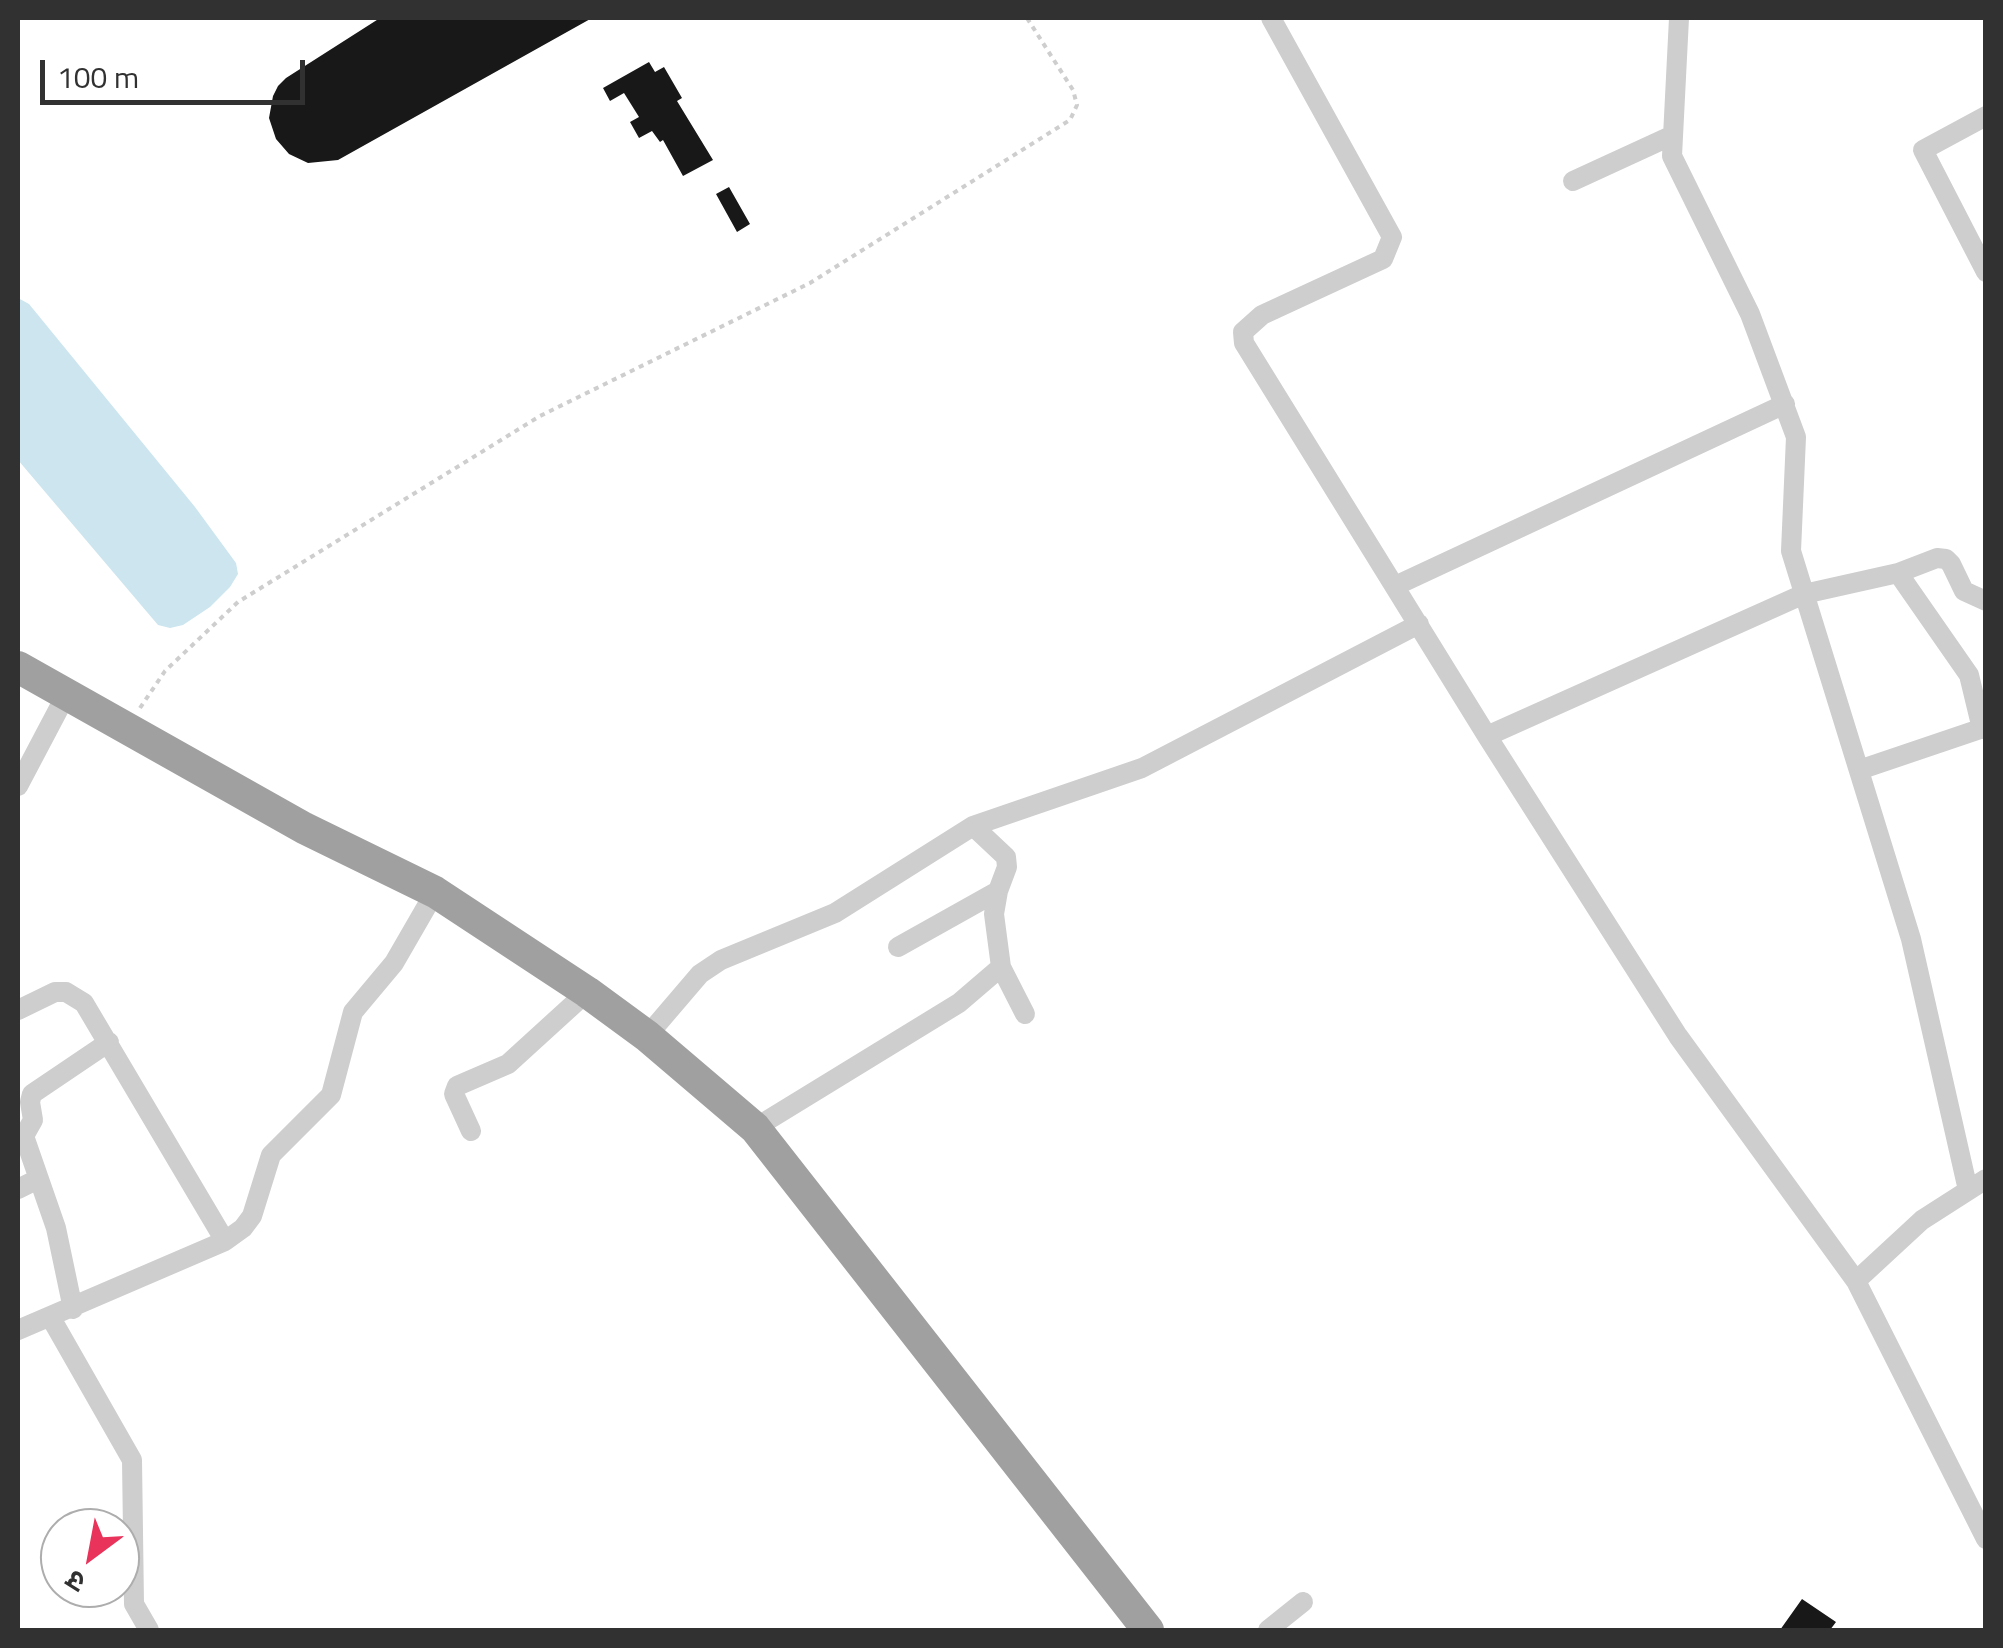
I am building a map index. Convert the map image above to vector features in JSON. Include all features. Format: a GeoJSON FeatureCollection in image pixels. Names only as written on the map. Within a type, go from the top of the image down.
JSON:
{"type":"FeatureCollection","features":[{"type":"Feature","properties":{"kind":"highway"},"geometry":{"type":"LineString","coordinates":[[18,666],[304,828],[435,892],[647,1036],[755,1128],[1148,1630]]}},
{"type":"Feature","properties":{"kind":"street"},"geometry":{"type":"LineString","coordinates":[[1270,18],[1392,237],[1383,259],[1262,314],[1243,332],[1244,342],[1487,736],[1688,1050],[1856,1280],[1986,1539]]}},
{"type":"Feature","properties":{"kind":"street"},"geometry":{"type":"LineString","coordinates":[[1679,18],[1672,156],[1750,314],[1796,437],[1791,552],[1911,940],[1977,1184],[1922,1220],[1856,1280]]}},
{"type":"Feature","properties":{"kind":"street"},"geometry":{"type":"LineString","coordinates":[[1986,116],[1923,150],[1986,272]]}},
{"type":"Feature","properties":{"kind":"street"},"geometry":{"type":"LineString","coordinates":[[1573,181],[1673,135]]}},
{"type":"Feature","properties":{"kind":"street"},"geometry":{"type":"LineString","coordinates":[[1395,586],[1784,404]]}},
{"type":"Feature","properties":{"kind":"street"},"geometry":{"type":"LineString","coordinates":[[1487,736],[1804,594],[1898,573],[1937,558],[1946,559],[1964,591],[1986,601]]}},
{"type":"Feature","properties":{"kind":"street"},"geometry":{"type":"LineString","coordinates":[[1859,770],[1984,728],[1969,676],[1898,573]]}},
{"type":"Feature","properties":{"kind":"street"},"geometry":{"type":"LineString","coordinates":[[647,1036],[700,974],[721,960],[834,913],[973,826],[1142,768],[1419,624]]}},
{"type":"Feature","properties":{"kind":"street"},"geometry":{"type":"LineString","coordinates":[[18,786],[66,695]]}},
{"type":"Feature","properties":{"kind":"street"},"geometry":{"type":"LineString","coordinates":[[973,826],[1006,857],[1007,867],[994,914],[1001,967],[1025,1014]]}},
{"type":"Feature","properties":{"kind":"street"},"geometry":{"type":"LineString","coordinates":[[898,946],[998,891]]}},
{"type":"Feature","properties":{"kind":"street"},"geometry":{"type":"LineString","coordinates":[[18,1330],[225,1241],[243,1228],[252,1216],[271,1154],[331,1095],[354,1012],[394,963],[435,892]]}},
{"type":"Feature","properties":{"kind":"street"},"geometry":{"type":"LineString","coordinates":[[755,1128],[959,1002],[1001,967]]}},
{"type":"Feature","properties":{"kind":"street"},"geometry":{"type":"LineString","coordinates":[[18,1010],[55,992],[66,992],[84,1003],[225,1241]]}},
{"type":"Feature","properties":{"kind":"street"},"geometry":{"type":"LineString","coordinates":[[471,1131],[454,1094],[457,1086],[508,1064],[587,992]]}},
{"type":"Feature","properties":{"kind":"street"},"geometry":{"type":"LineString","coordinates":[[73,1308],[56,1228],[24,1136],[33,1120],[25,1092],[109,1042]]}},
{"type":"Feature","properties":{"kind":"street"},"geometry":{"type":"LineString","coordinates":[[18,1189],[38,1179]]}},
{"type":"Feature","properties":{"kind":"street"},"geometry":{"type":"LineString","coordinates":[[52,1318],[132,1460],[134,1604],[149,1630]]}},
{"type":"Feature","properties":{"kind":"street"},"geometry":{"type":"LineString","coordinates":[[1268,1630],[1303,1602]]}},
{"type":"Feature","properties":{"kind":"path"},"geometry":{"type":"LineString","coordinates":[[126,726],[165,671],[238,602],[540,416],[810,283],[1070,120],[1077,105],[1073,90],[1027,18]]}},
{"type":"Feature","properties":{"kind":"water"},"geometry":{"type":"Polygon","coordinates":[[[18,298],[29,304],[236,563],[238,574],[230,587],[183,625],[158,625],[18,460],[18,298]]]}},
{"type":"Feature","properties":{"kind":"building"},"geometry":{"type":"Polygon","coordinates":[[[380,18],[592,18],[338,160],[308,163],[289,154],[276,139],[269,118],[278,86],[380,18]]]}},
{"type":"Feature","properties":{"kind":"building"},"geometry":{"type":"Polygon","coordinates":[[[649,62],[655,72],[664,67],[682,98],[677,101],[713,160],[683,176],[663,140],[660,142],[652,131],[639,138],[630,122],[639,117],[624,93],[610,101],[603,88],[649,62]]]}},
{"type":"Feature","properties":{"kind":"building"},"geometry":{"type":"Polygon","coordinates":[[[729,187],[750,224],[737,232],[716,194],[729,187]]]}},
{"type":"Feature","properties":{"kind":"building"},"geometry":{"type":"Polygon","coordinates":[[[1802,1599],[1836,1622],[1830,1630],[1780,1630],[1802,1599]]]}}]}
